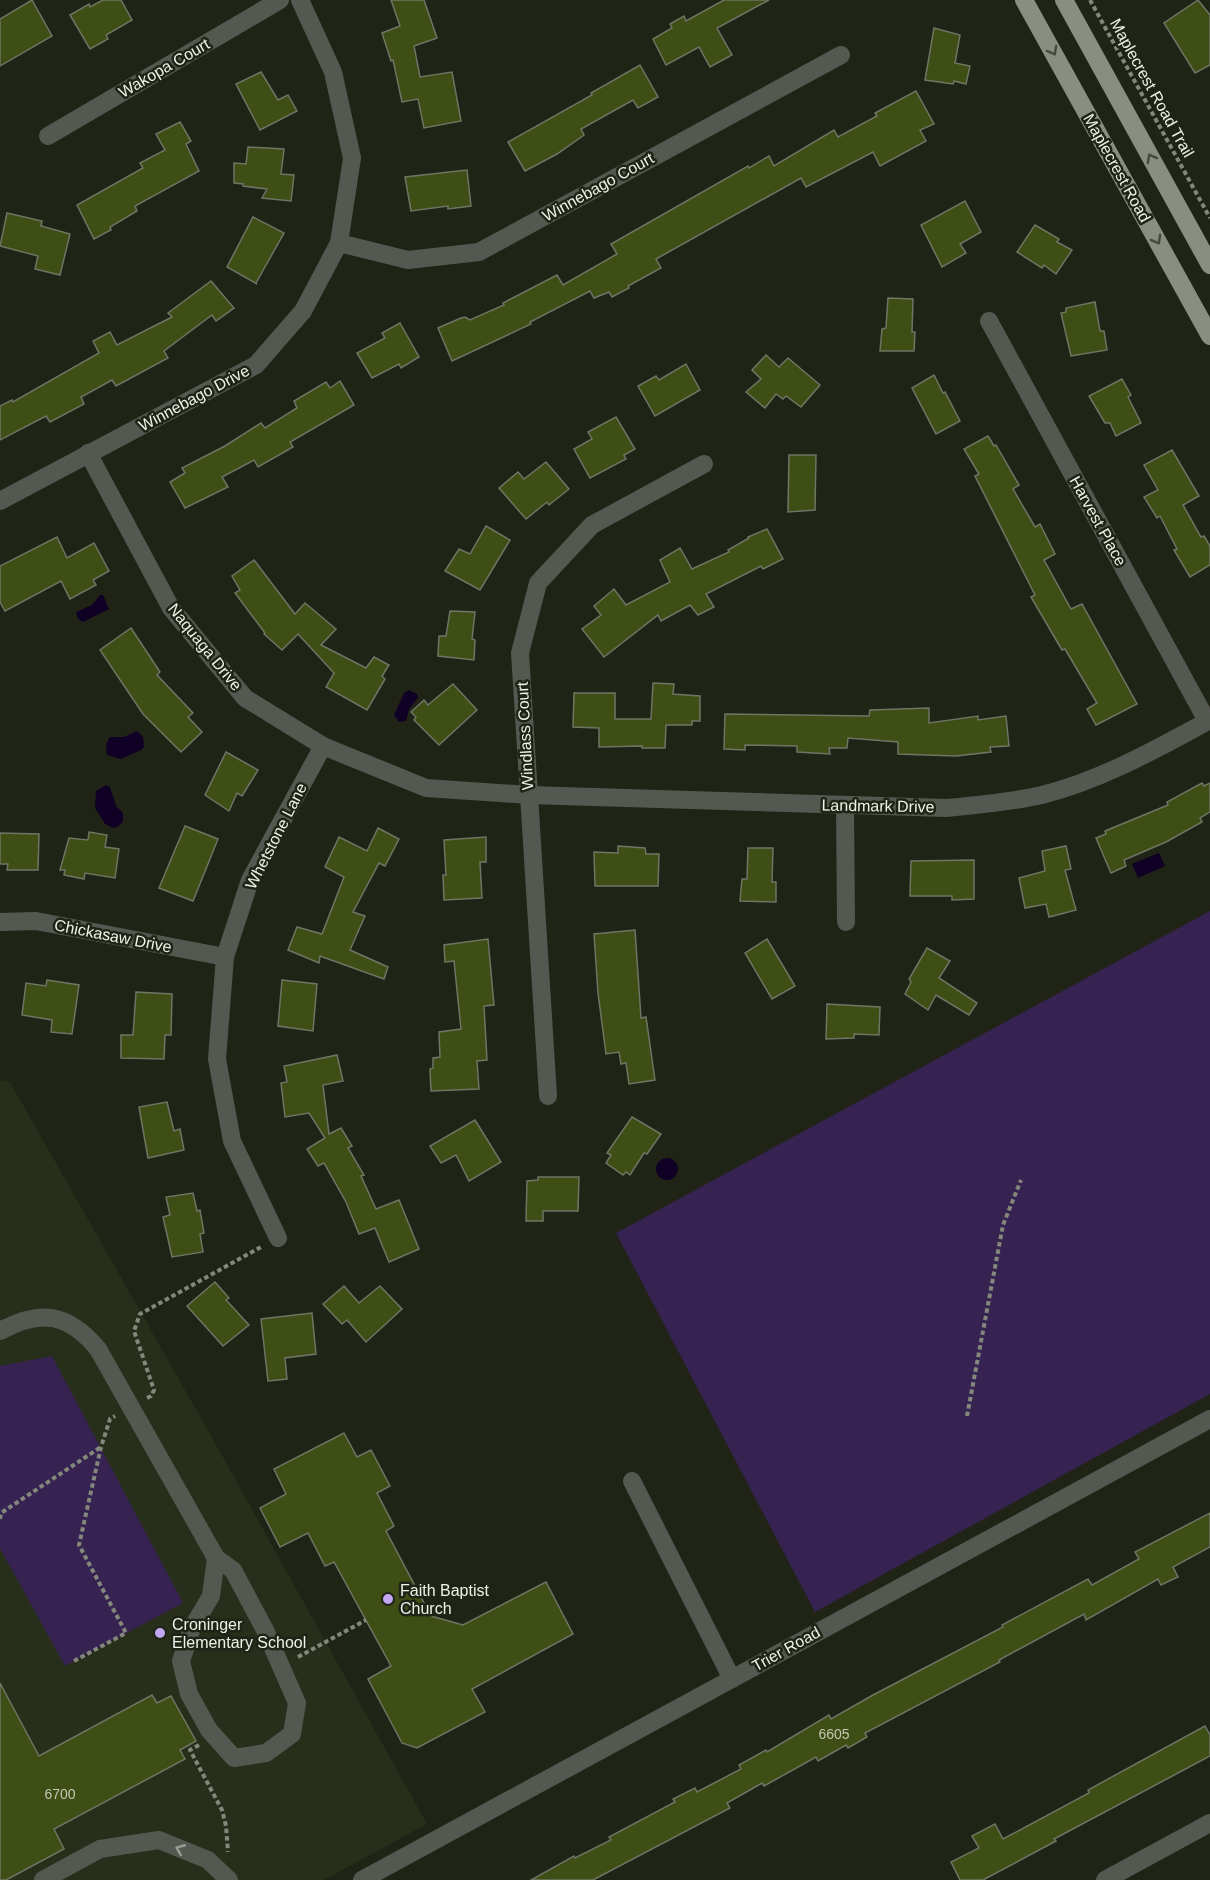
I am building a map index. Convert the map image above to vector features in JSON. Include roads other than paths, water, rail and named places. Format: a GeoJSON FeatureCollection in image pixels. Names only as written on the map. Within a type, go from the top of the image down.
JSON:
{"type":"FeatureCollection","features":[{"type":"Feature","properties":{"kind":"main road","name":"Maplecrest Road"},"geometry":{"type":"LineString","coordinates":[[1024,0],[1210,336]]}},
{"type":"Feature","properties":{"kind":"main road"},"geometry":{"type":"LineString","coordinates":[[1064,0],[1210,265]]}},
{"type":"Feature","properties":{"kind":"street","name":"Wakopa Court"},"geometry":{"type":"LineString","coordinates":[[48,136],[280,0]]}},
{"type":"Feature","properties":{"kind":"street","name":"Winnebago Drive"},"geometry":{"type":"LineString","coordinates":[[0,501],[256,365],[303,311],[339,243],[352,158],[333,72],[300,0]]}},
{"type":"Feature","properties":{"kind":"street","name":"Winnebago Court"},"geometry":{"type":"LineString","coordinates":[[339,243],[408,260],[478,252],[841,55]]}},
{"type":"Feature","properties":{"kind":"street","name":"Harvest Place"},"geometry":{"type":"LineString","coordinates":[[989,321],[1209,720]]}},
{"type":"Feature","properties":{"kind":"street","name":"Naquaga Drive"},"geometry":{"type":"LineString","coordinates":[[88,453],[171,608],[245,698],[323,746],[426,788],[529,795]]}},
{"type":"Feature","properties":{"kind":"street","name":"Windlass Court"},"geometry":{"type":"LineString","coordinates":[[548,1096],[520,653],[538,583],[592,525],[704,465]]}},
{"type":"Feature","properties":{"kind":"street","name":"Landmark Drive"},"geometry":{"type":"LineString","coordinates":[[529,795],[946,808],[996,804],[1043,794],[1087,781],[1130,762],[1209,720]]}},
{"type":"Feature","properties":{"kind":"street","name":"Whetstone Lane"},"geometry":{"type":"LineString","coordinates":[[278,1238],[232,1141],[217,1059],[225,957],[250,880],[323,746]]}},
{"type":"Feature","properties":{"kind":"street"},"geometry":{"type":"LineString","coordinates":[[845,806],[846,922]]}},
{"type":"Feature","properties":{"kind":"street","name":"Chickasaw Drive"},"geometry":{"type":"LineString","coordinates":[[0,922],[36,921],[225,957]]}},
{"type":"Feature","properties":{"kind":"street"},"geometry":{"type":"LineString","coordinates":[[0,1331],[26,1319],[53,1318],[84,1331],[98,1349],[216,1558],[233,1570],[266,1632],[297,1703],[292,1734],[266,1753],[234,1758],[209,1730],[189,1694],[182,1661],[192,1628],[210,1596],[216,1558]]}},
{"type":"Feature","properties":{"kind":"street","name":"Trier Road"},"geometry":{"type":"LineString","coordinates":[[362,1880],[1210,1419]]}},
{"type":"Feature","properties":{"kind":"street"},"geometry":{"type":"LineString","coordinates":[[632,1481],[732,1679]]}},
{"type":"Feature","properties":{"kind":"street"},"geometry":{"type":"LineString","coordinates":[[1105,1880],[1210,1823]]}},
{"type":"Feature","properties":{"kind":"street"},"geometry":{"type":"LineString","coordinates":[[43,1880],[100,1849],[159,1840],[208,1860],[228,1880]]}},
{"type":"Feature","properties":{"kind":"place","name":"Faith Baptist Church"},"geometry":{"type":"Point","coordinates":[388,1599]}},
{"type":"Feature","properties":{"kind":"place","name":"Croninger Elementary School"},"geometry":{"type":"Point","coordinates":[160,1633]}}]}
